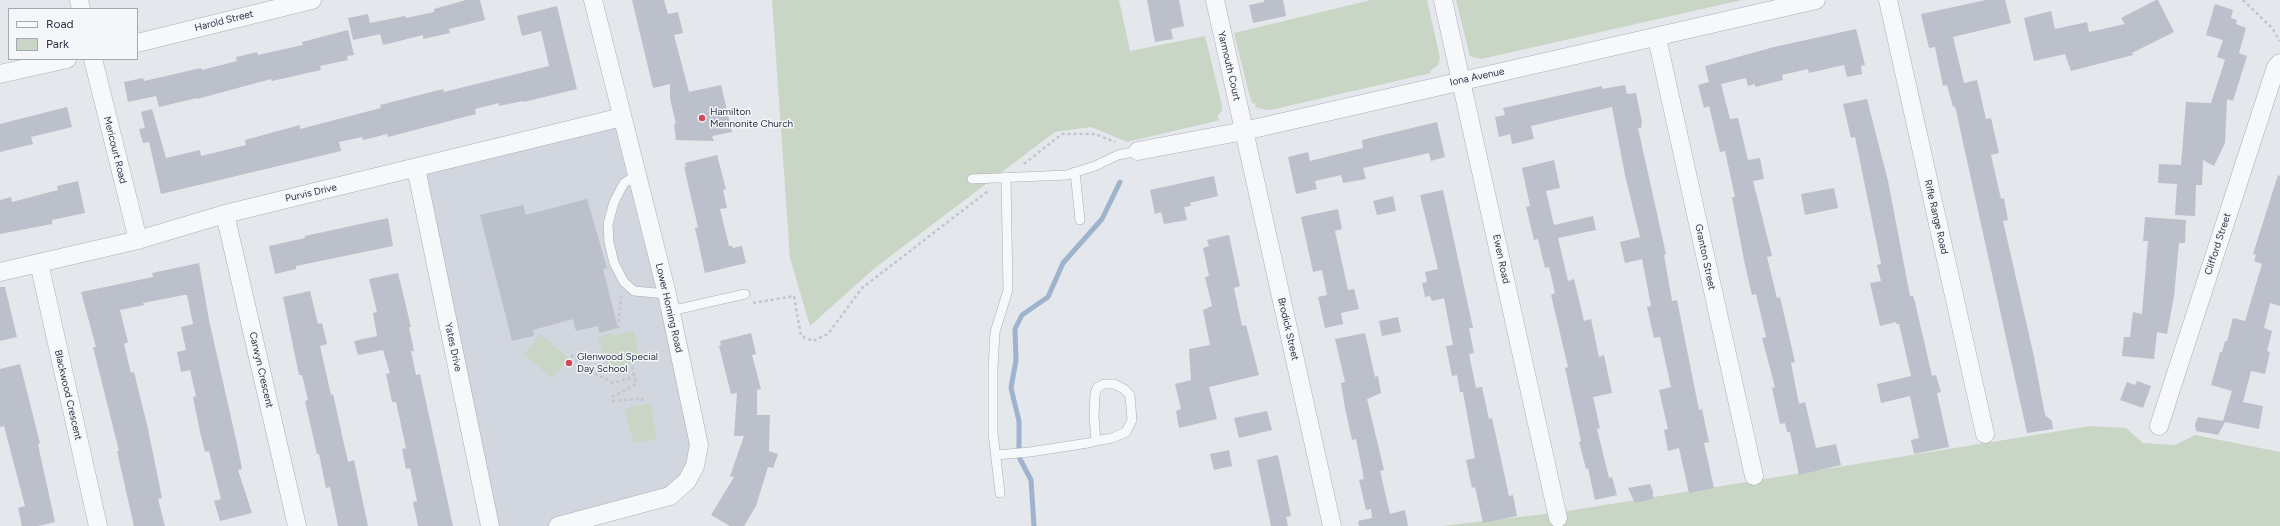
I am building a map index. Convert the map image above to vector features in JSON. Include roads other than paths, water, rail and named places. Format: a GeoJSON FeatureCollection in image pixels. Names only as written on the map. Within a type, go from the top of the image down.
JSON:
{"type":"FeatureCollection","features":[{"type":"Feature","properties":{"kind":"street","name":"Harold Street"},"geometry":{"type":"LineString","coordinates":[[138,42],[312,0]]}},
{"type":"Feature","properties":{"kind":"street","name":"Lower Horning Road"},"geometry":{"type":"LineString","coordinates":[[558,526],[670,496],[687,481],[695,466],[699,445],[668,302],[593,0]]}},
{"type":"Feature","properties":{"kind":"street","name":"Yarmouth Court"},"geometry":{"type":"LineString","coordinates":[[1215,0],[1244,131]]}},
{"type":"Feature","properties":{"kind":"street","name":"Ewen Road"},"geometry":{"type":"LineString","coordinates":[[1443,0],[1558,518]]}},
{"type":"Feature","properties":{"kind":"street","name":"Iona Avenue"},"geometry":{"type":"LineString","coordinates":[[1138,151],[1244,131],[1461,80],[1657,38],[1781,4],[1816,0]]}},
{"type":"Feature","properties":{"kind":"street","name":"Rifle Range Road"},"geometry":{"type":"LineString","coordinates":[[1888,0],[1985,434]]}},
{"type":"Feature","properties":{"kind":"street","name":"Granton Street"},"geometry":{"type":"LineString","coordinates":[[1657,38],[1754,476]]}},
{"type":"Feature","properties":{"kind":"street"},"geometry":{"type":"LineString","coordinates":[[0,74],[63,60]]}},
{"type":"Feature","properties":{"kind":"street","name":"Mericourt Road"},"geometry":{"type":"LineString","coordinates":[[93,60],[138,240]]}},
{"type":"Feature","properties":{"kind":"street","name":"Clifford Street"},"geometry":{"type":"LineString","coordinates":[[2159,426],[2276,67],[2280,63]]}},
{"type":"Feature","properties":{"kind":"street","name":"Purvis Drive"},"geometry":{"type":"LineString","coordinates":[[0,272],[138,240],[225,214],[622,117]]}},
{"type":"Feature","properties":{"kind":"street","name":"Brodick Street"},"geometry":{"type":"LineString","coordinates":[[1244,131],[1332,526]]}},
{"type":"Feature","properties":{"kind":"street","name":"Yates Drive"},"geometry":{"type":"LineString","coordinates":[[416,168],[490,526]]}},
{"type":"Feature","properties":{"kind":"street","name":"Carwyn Crescent"},"geometry":{"type":"LineString","coordinates":[[225,214],[297,526]]}},
{"type":"Feature","properties":{"kind":"street","name":"Blackwood Crescent"},"geometry":{"type":"LineString","coordinates":[[39,263],[98,526]]}},
{"type":"Feature","properties":{"kind":"lane"},"geometry":{"type":"LineString","coordinates":[[972,179],[1036,177],[1075,172],[1118,155],[1138,151]]}},
{"type":"Feature","properties":{"kind":"lane"},"geometry":{"type":"LineString","coordinates":[[1075,172],[1080,220]]}},
{"type":"Feature","properties":{"kind":"lane"},"geometry":{"type":"LineString","coordinates":[[637,175],[624,183],[614,202],[608,224],[609,242],[614,263],[624,282],[634,291],[668,302],[745,294]]}},
{"type":"Feature","properties":{"kind":"lane"},"geometry":{"type":"LineString","coordinates":[[1000,493],[992,414],[995,332],[1008,290],[1006,178]]}},
{"type":"Feature","properties":{"kind":"lane"},"geometry":{"type":"LineString","coordinates":[[996,455],[1030,452],[1096,441],[1126,432],[1132,420],[1130,395],[1124,389],[1114,384],[1104,384],[1097,388],[1095,394],[1094,417],[1096,441]]}},
{"type":"Feature","properties":{"kind":"waterway"},"geometry":{"type":"LineString","coordinates":[[1034,526],[1031,480],[1019,457],[1019,421],[1011,388],[1016,360],[1015,329],[1022,315],[1048,297],[1063,263],[1102,219],[1120,182]]}},
{"type":"Feature","properties":{"kind":"place","name":"Hamilton Mennonite Church"},"geometry":{"type":"Point","coordinates":[702,118]}},
{"type":"Feature","properties":{"kind":"place","name":"Glenwood Special Day School"},"geometry":{"type":"Point","coordinates":[569,363]}}]}
